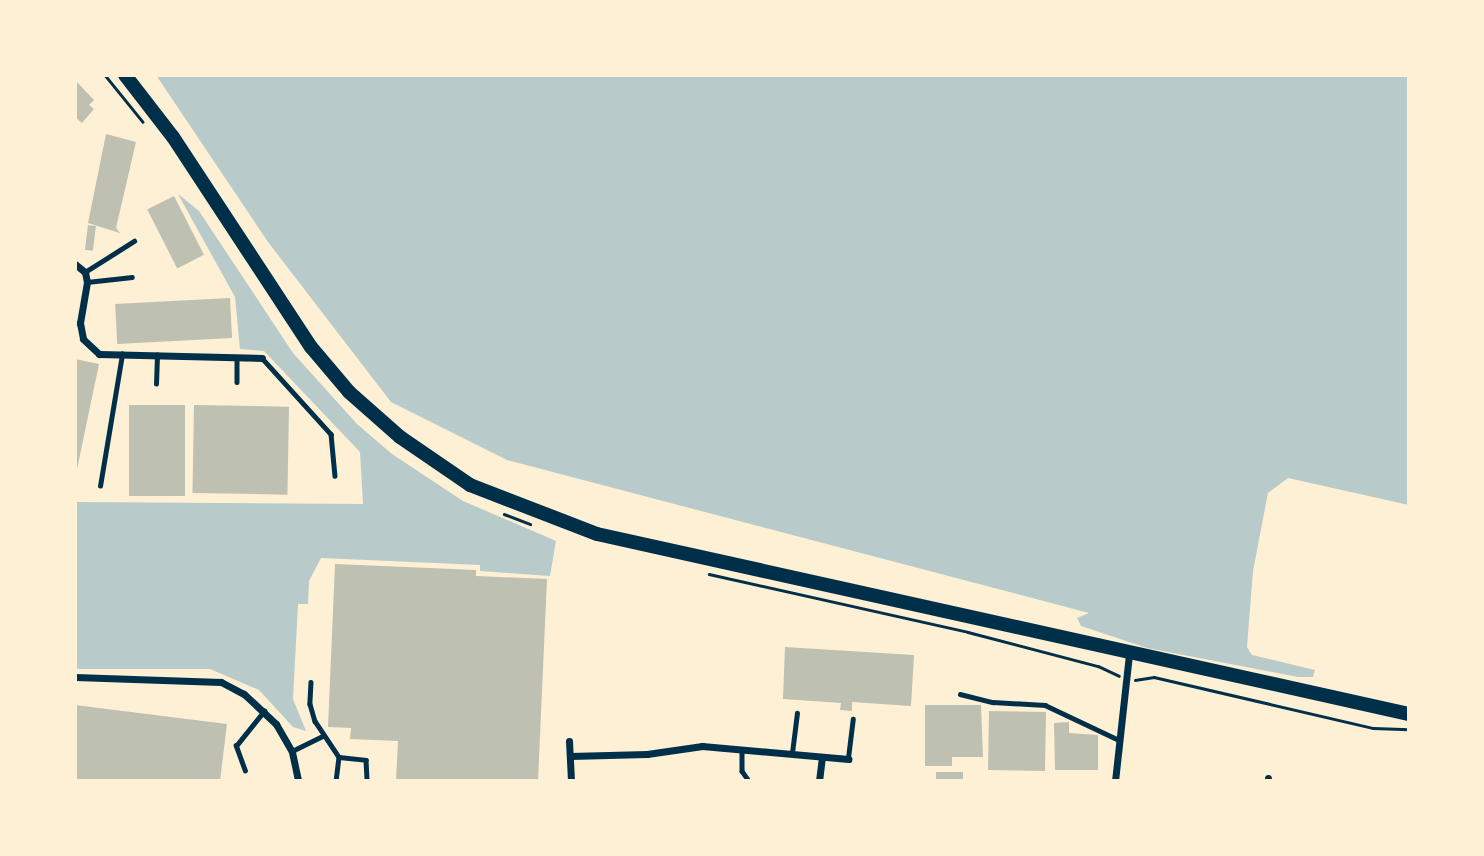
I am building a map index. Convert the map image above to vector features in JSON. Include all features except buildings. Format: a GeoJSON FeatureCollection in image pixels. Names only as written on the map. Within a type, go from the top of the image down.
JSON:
{"type":"FeatureCollection","features":[{"type":"Feature","properties":{"kind":"highway"},"geometry":{"type":"LineString","coordinates":[[125,75],[173,137],[311,347],[349,392],[400,437],[470,485],[597,534],[1129,655],[1409,714]]}},
{"type":"Feature","properties":{"kind":"street"},"geometry":{"type":"LineString","coordinates":[[75,264],[85,272],[87,282],[80,323],[83,338],[99,354],[262,358]]}},
{"type":"Feature","properties":{"kind":"street"},"geometry":{"type":"LineString","coordinates":[[1115,781],[1129,655]]}},
{"type":"Feature","properties":{"kind":"street"},"geometry":{"type":"LineString","coordinates":[[75,677],[220,682],[265,710],[292,752],[298,781]]}},
{"type":"Feature","properties":{"kind":"street"},"geometry":{"type":"LineString","coordinates":[[569,741],[571,781]]}},
{"type":"Feature","properties":{"kind":"street"},"geometry":{"type":"LineString","coordinates":[[570,756],[647,754],[702,746],[848,759]]}},
{"type":"Feature","properties":{"kind":"street"},"geometry":{"type":"LineString","coordinates":[[819,781],[822,757]]}},
{"type":"Feature","properties":{"kind":"lane"},"geometry":{"type":"LineString","coordinates":[[85,272],[134,241]]}},
{"type":"Feature","properties":{"kind":"lane"},"geometry":{"type":"LineString","coordinates":[[87,282],[132,277]]}},
{"type":"Feature","properties":{"kind":"lane"},"geometry":{"type":"LineString","coordinates":[[100,486],[122,354]]}},
{"type":"Feature","properties":{"kind":"lane"},"geometry":{"type":"LineString","coordinates":[[156,384],[157,355]]}},
{"type":"Feature","properties":{"kind":"lane"},"geometry":{"type":"LineString","coordinates":[[237,356],[237,382]]}},
{"type":"Feature","properties":{"kind":"lane"},"geometry":{"type":"LineString","coordinates":[[262,358],[331,435],[335,476]]}},
{"type":"Feature","properties":{"kind":"lane"},"geometry":{"type":"LineString","coordinates":[[311,682],[310,704],[323,736],[339,757],[336,781]]}},
{"type":"Feature","properties":{"kind":"lane"},"geometry":{"type":"LineString","coordinates":[[960,694],[993,702],[1045,705],[1119,740]]}},
{"type":"Feature","properties":{"kind":"lane"},"geometry":{"type":"LineString","coordinates":[[244,771],[236,746],[265,710]]}},
{"type":"Feature","properties":{"kind":"lane"},"geometry":{"type":"LineString","coordinates":[[792,753],[797,713]]}},
{"type":"Feature","properties":{"kind":"lane"},"geometry":{"type":"LineString","coordinates":[[848,759],[853,719]]}},
{"type":"Feature","properties":{"kind":"lane"},"geometry":{"type":"LineString","coordinates":[[292,752],[323,736]]}},
{"type":"Feature","properties":{"kind":"lane"},"geometry":{"type":"LineString","coordinates":[[742,749],[742,771],[749,781]]}},
{"type":"Feature","properties":{"kind":"lane"},"geometry":{"type":"LineString","coordinates":[[339,757],[366,760],[368,781]]}},
{"type":"Feature","properties":{"kind":"path"},"geometry":{"type":"LineString","coordinates":[[105,75],[145,125]]}},
{"type":"Feature","properties":{"kind":"path"},"geometry":{"type":"LineString","coordinates":[[493,508],[538,527]]}},
{"type":"Feature","properties":{"kind":"path"},"geometry":{"type":"LineString","coordinates":[[705,573],[968,632],[1098,666],[1126,678],[1154,677],[1373,728],[1409,729]]}},
{"type":"Feature","properties":{"kind":"shaded area"},"geometry":{"type":"Polygon","coordinates":[[[156,75],[1409,75],[1409,505],[1288,478],[1268,493],[1253,571],[1247,647],[1252,655],[1315,670],[1313,677],[1298,677],[1147,648],[1081,626],[1077,618],[1089,613],[507,460],[391,402],[268,242],[156,75]]]}},
{"type":"Feature","properties":{"kind":"shaded area"},"geometry":{"type":"Polygon","coordinates":[[[178,194],[199,211],[293,353],[357,424],[392,454],[463,501],[556,541],[550,576],[480,571],[480,565],[321,558],[309,581],[308,604],[298,604],[293,699],[306,731],[293,727],[259,690],[210,669],[75,669],[75,502],[363,504],[360,452],[264,351],[240,349],[235,297],[178,194]]]}}]}
